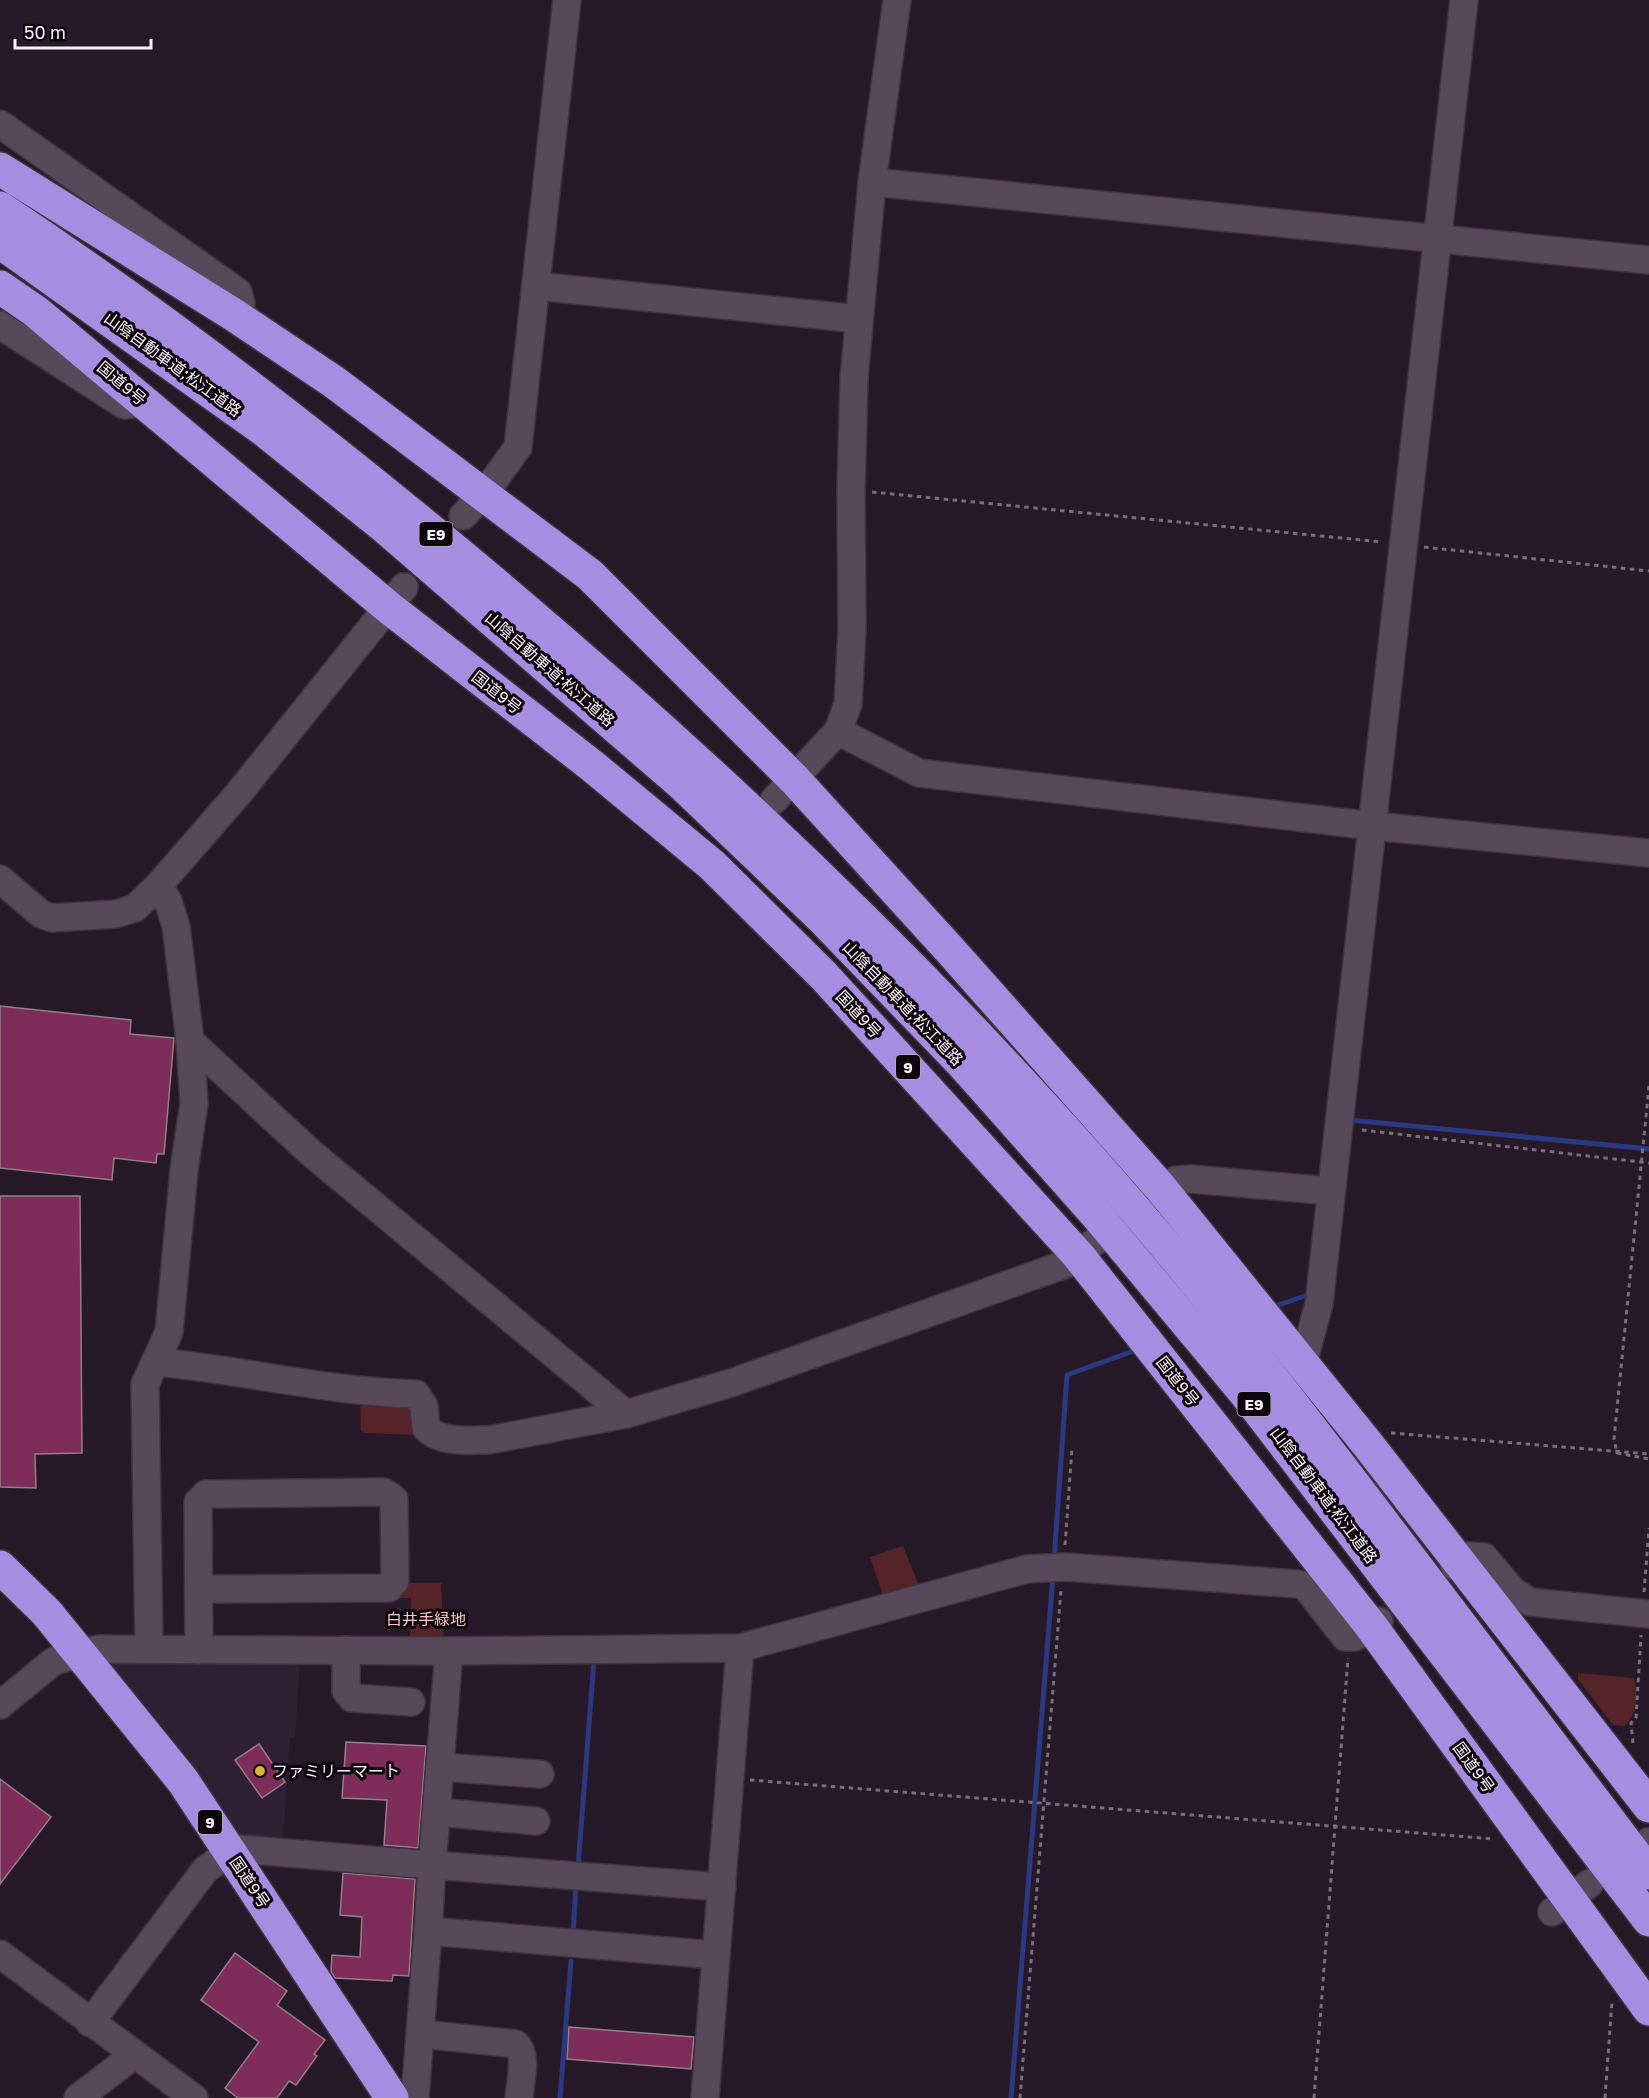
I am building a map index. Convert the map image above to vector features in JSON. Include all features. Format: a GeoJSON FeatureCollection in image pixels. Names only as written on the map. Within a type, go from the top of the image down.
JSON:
{"type":"FeatureCollection","features":[{"type":"Feature","properties":{"kind":"highway"},"geometry":{"type":"LineString","coordinates":[[0,169],[234,315],[334,382],[474,505],[590,575],[784,790],[950,950],[1303,1363],[1457,1564],[1649,1806]]}},
{"type":"Feature","properties":{"kind":"highway","name":"山陰自動車道;松江道路"},"geometry":{"type":"LineString","coordinates":[[0,208],[168,327],[405,508],[699,761],[843,897],[983,1041],[1119,1191],[1265,1368],[1606,1816],[1649,1855]]}},
{"type":"Feature","properties":{"kind":"highway","name":"山陰自動車道;松江道路"},"geometry":{"type":"LineString","coordinates":[[0,242],[264,430],[387,529],[683,785],[822,918],[962,1063],[1095,1213],[1246,1394],[1649,1920]]}},
{"type":"Feature","properties":{"kind":"highway","name":"国道9号"},"geometry":{"type":"LineString","coordinates":[[0,287],[35,310],[147,403],[396,597],[591,765],[720,857],[824,976],[1088,1247],[1367,1629],[1571,1898],[1649,2009]]}},
{"type":"Feature","properties":{"kind":"highway","name":"国道9号"},"geometry":{"type":"LineString","coordinates":[[0,1567],[47,1613],[183,1781],[392,2098]]}},
{"type":"Feature","properties":{"kind":"highway"},"geometry":{"type":"LineString","coordinates":[[1499,1724],[1548,1802],[1649,1941]]}},
{"type":"Feature","properties":{"kind":"street"},"geometry":{"type":"LineString","coordinates":[[474,505],[518,447],[567,0]]}},
{"type":"Feature","properties":{"kind":"street"},"geometry":{"type":"LineString","coordinates":[[784,790],[838,731],[848,704],[851,681],[853,400],[872,182],[897,0]]}},
{"type":"Feature","properties":{"kind":"street"},"geometry":{"type":"LineString","coordinates":[[1303,1363],[1318,1304],[1464,0]]}},
{"type":"Feature","properties":{"kind":"street"},"geometry":{"type":"LineString","coordinates":[[0,124],[238,292],[241,303],[234,315]]}},
{"type":"Feature","properties":{"kind":"street"},"geometry":{"type":"LineString","coordinates":[[872,182],[1649,260]]}},
{"type":"Feature","properties":{"kind":"street"},"geometry":{"type":"LineString","coordinates":[[536,286],[859,319]]}},
{"type":"Feature","properties":{"kind":"street"},"geometry":{"type":"LineString","coordinates":[[0,325],[124,405],[147,403]]}},
{"type":"Feature","properties":{"kind":"street"},"geometry":{"type":"LineString","coordinates":[[0,879],[40,915],[52,918],[116,914],[135,908],[158,886],[238,794],[396,597]]}},
{"type":"Feature","properties":{"kind":"street"},"geometry":{"type":"LineString","coordinates":[[838,731],[920,773],[1373,826],[1649,854]]}},
{"type":"Feature","properties":{"kind":"street"},"geometry":{"type":"LineString","coordinates":[[149,1649],[145,1384],[170,1332],[184,1170],[194,1103],[190,1041],[176,926],[168,901],[158,886]]}},
{"type":"Feature","properties":{"kind":"street"},"geometry":{"type":"LineString","coordinates":[[190,1041],[311,1153],[626,1414]]}},
{"type":"Feature","properties":{"kind":"street"},"geometry":{"type":"LineString","coordinates":[[1155,1191],[1176,1180],[1191,1179],[1331,1191]]}},
{"type":"Feature","properties":{"kind":"street"},"geometry":{"type":"LineString","coordinates":[[156,1362],[204,1366],[369,1393],[416,1394],[423,1400],[425,1424],[433,1435],[466,1440],[489,1440],[626,1414],[731,1383],[1066,1264],[1088,1247]]}},
{"type":"Feature","properties":{"kind":"street"},"geometry":{"type":"LineString","coordinates":[[199,1589],[389,1588],[394,1581],[394,1499],[384,1492],[206,1494],[198,1502],[199,1650]]}},
{"type":"Feature","properties":{"kind":"street"},"geometry":{"type":"LineString","coordinates":[[1457,1564],[1469,1557],[1484,1557],[1513,1591],[1530,1602],[1646,1614]]}},
{"type":"Feature","properties":{"kind":"street"},"geometry":{"type":"LineString","coordinates":[[0,1705],[54,1661],[99,1649],[449,1651],[740,1648],[1027,1569],[1063,1567],[1298,1584],[1306,1587],[1345,1637],[1367,1629]]}},
{"type":"Feature","properties":{"kind":"street"},"geometry":{"type":"LineString","coordinates":[[705,2098],[740,1648]]}},
{"type":"Feature","properties":{"kind":"street"},"geometry":{"type":"LineString","coordinates":[[346,1650],[346,1691],[352,1698],[411,1702]]}},
{"type":"Feature","properties":{"kind":"street"},"geometry":{"type":"LineString","coordinates":[[415,2098],[422,2034],[432,1865],[449,1651]]}},
{"type":"Feature","properties":{"kind":"street"},"geometry":{"type":"LineString","coordinates":[[440,1767],[540,1774]]}},
{"type":"Feature","properties":{"kind":"street"},"geometry":{"type":"LineString","coordinates":[[437,1812],[536,1821]]}},
{"type":"Feature","properties":{"kind":"street"},"geometry":{"type":"LineString","coordinates":[[90,2023],[205,1870],[230,1852],[239,1849],[722,1887]]}},
{"type":"Feature","properties":{"kind":"street"},"geometry":{"type":"LineString","coordinates":[[428,1931],[715,1954]]}},
{"type":"Feature","properties":{"kind":"street"},"geometry":{"type":"LineString","coordinates":[[0,1954],[194,2098]]}},
{"type":"Feature","properties":{"kind":"street"},"geometry":{"type":"LineString","coordinates":[[422,2034],[516,2044],[522,2052],[519,2098]]}},
{"type":"Feature","properties":{"kind":"street"},"geometry":{"type":"LineString","coordinates":[[78,2098],[134,2055]]}},
{"type":"Feature","properties":{"kind":"path"},"geometry":{"type":"LineString","coordinates":[[851,490],[1402,544],[1649,571]]}},
{"type":"Feature","properties":{"kind":"path"},"geometry":{"type":"LineString","coordinates":[[1649,1086],[1614,1439],[1616,1451],[1623,1456],[1649,1459]]}},
{"type":"Feature","properties":{"kind":"path"},"geometry":{"type":"LineString","coordinates":[[1353,1129],[1649,1163]]}},
{"type":"Feature","properties":{"kind":"path"},"geometry":{"type":"LineString","coordinates":[[1421,1434],[1649,1454]]}},
{"type":"Feature","properties":{"kind":"path"},"geometry":{"type":"LineString","coordinates":[[1020,2098],[1072,1448]]}},
{"type":"Feature","properties":{"kind":"path"},"geometry":{"type":"LineString","coordinates":[[1634,1748],[1631,1723],[1636,1718],[1646,1614],[1649,1528]]}},
{"type":"Feature","properties":{"kind":"path"},"geometry":{"type":"LineString","coordinates":[[1314,2098],[1335,1826],[1367,1629]]}},
{"type":"Feature","properties":{"kind":"path"},"geometry":{"type":"LineString","coordinates":[[731,1779],[1029,1800],[1497,1840]]}},
{"type":"Feature","properties":{"kind":"path"},"geometry":{"type":"LineString","coordinates":[[1605,2098],[1612,1999]]}},
{"type":"Feature","properties":{"kind":"shaded area"},"geometry":{"type":"Polygon","coordinates":[[[300,1661],[295,1737],[290,1738],[283,1840],[236,1836],[108,1664],[109,1662],[300,1661]]]}},
{"type":"Feature","properties":{"kind":"green space"},"geometry":{"type":"Polygon","coordinates":[[[408,1397],[417,1435],[364,1433],[361,1430],[360,1399],[408,1397]]]}},
{"type":"Feature","properties":{"kind":"green space"},"geometry":{"type":"Polygon","coordinates":[[[903,1546],[919,1586],[884,1598],[870,1557],[903,1546]]]}},
{"type":"Feature","properties":{"kind":"green space","name":"白井手緑地"},"geometry":{"type":"Polygon","coordinates":[[[404,1583],[441,1583],[444,1641],[410,1640],[411,1598],[396,1598],[404,1583]]]}},
{"type":"Feature","properties":{"kind":"green space"},"geometry":{"type":"Polygon","coordinates":[[[1578,1673],[1634,1678],[1636,1690],[1634,1711],[1624,1726],[1613,1725],[1578,1679],[1578,1673]]]}},
{"type":"Feature","properties":{"kind":"building"},"geometry":{"type":"Polygon","coordinates":[[[0,1006],[131,1020],[130,1034],[174,1038],[164,1154],[157,1154],[156,1163],[114,1158],[112,1180],[0,1168],[0,1006]]]}},
{"type":"Feature","properties":{"kind":"building"},"geometry":{"type":"Polygon","coordinates":[[[0,1196],[80,1196],[82,1453],[35,1454],[36,1488],[0,1487],[0,1196]]]}},
{"type":"Feature","properties":{"kind":"building"},"geometry":{"type":"Polygon","coordinates":[[[346,1742],[426,1746],[418,1848],[384,1845],[387,1800],[342,1798],[346,1742]]]}},
{"type":"Feature","properties":{"kind":"building","name":"ファミリーマート"},"geometry":{"type":"Polygon","coordinates":[[[259,1744],[285,1782],[262,1798],[235,1760],[259,1744]]]}},
{"type":"Feature","properties":{"kind":"building"},"geometry":{"type":"Polygon","coordinates":[[[0,1779],[51,1817],[0,1884],[0,1779]]]}},
{"type":"Feature","properties":{"kind":"building"},"geometry":{"type":"Polygon","coordinates":[[[343,1873],[415,1879],[409,1976],[393,1975],[392,1981],[335,1978],[331,1972],[332,1955],[360,1957],[362,1917],[340,1915],[343,1873]]]}},
{"type":"Feature","properties":{"kind":"building"},"geometry":{"type":"Polygon","coordinates":[[[235,1953],[287,1991],[277,2005],[325,2040],[314,2054],[317,2056],[296,2085],[289,2081],[277,2098],[238,2098],[225,2088],[259,2042],[201,2000],[235,1953]]]}},
{"type":"Feature","properties":{"kind":"building"},"geometry":{"type":"Polygon","coordinates":[[[569,2027],[694,2037],[691,2069],[567,2059],[569,2027]]]}},
{"type":"Feature","properties":{"kind":"waterway"},"geometry":{"type":"LineString","coordinates":[[1350,1124],[1350,1120],[1649,1149]]}},
{"type":"Feature","properties":{"kind":"waterway"},"geometry":{"type":"LineString","coordinates":[[1278,1305],[1311,1294]]}},
{"type":"Feature","properties":{"kind":"waterway"},"geometry":{"type":"LineString","coordinates":[[1054,1561],[1067,1375],[1136,1350]]}},
{"type":"Feature","properties":{"kind":"waterway"},"geometry":{"type":"LineString","coordinates":[[1011,2098],[1053,1576]]}},
{"type":"Feature","properties":{"kind":"waterway"},"geometry":{"type":"LineString","coordinates":[[578,1867],[594,1660]]}},
{"type":"Feature","properties":{"kind":"waterway"},"geometry":{"type":"LineString","coordinates":[[573,1937],[576,1883]]}},
{"type":"Feature","properties":{"kind":"waterway"},"geometry":{"type":"LineString","coordinates":[[560,2098],[571,1961]]}},
{"type":"Feature","properties":{"kind":"place","name":"ファミリーマート"},"geometry":{"type":"Point","coordinates":[260,1771]}}]}
